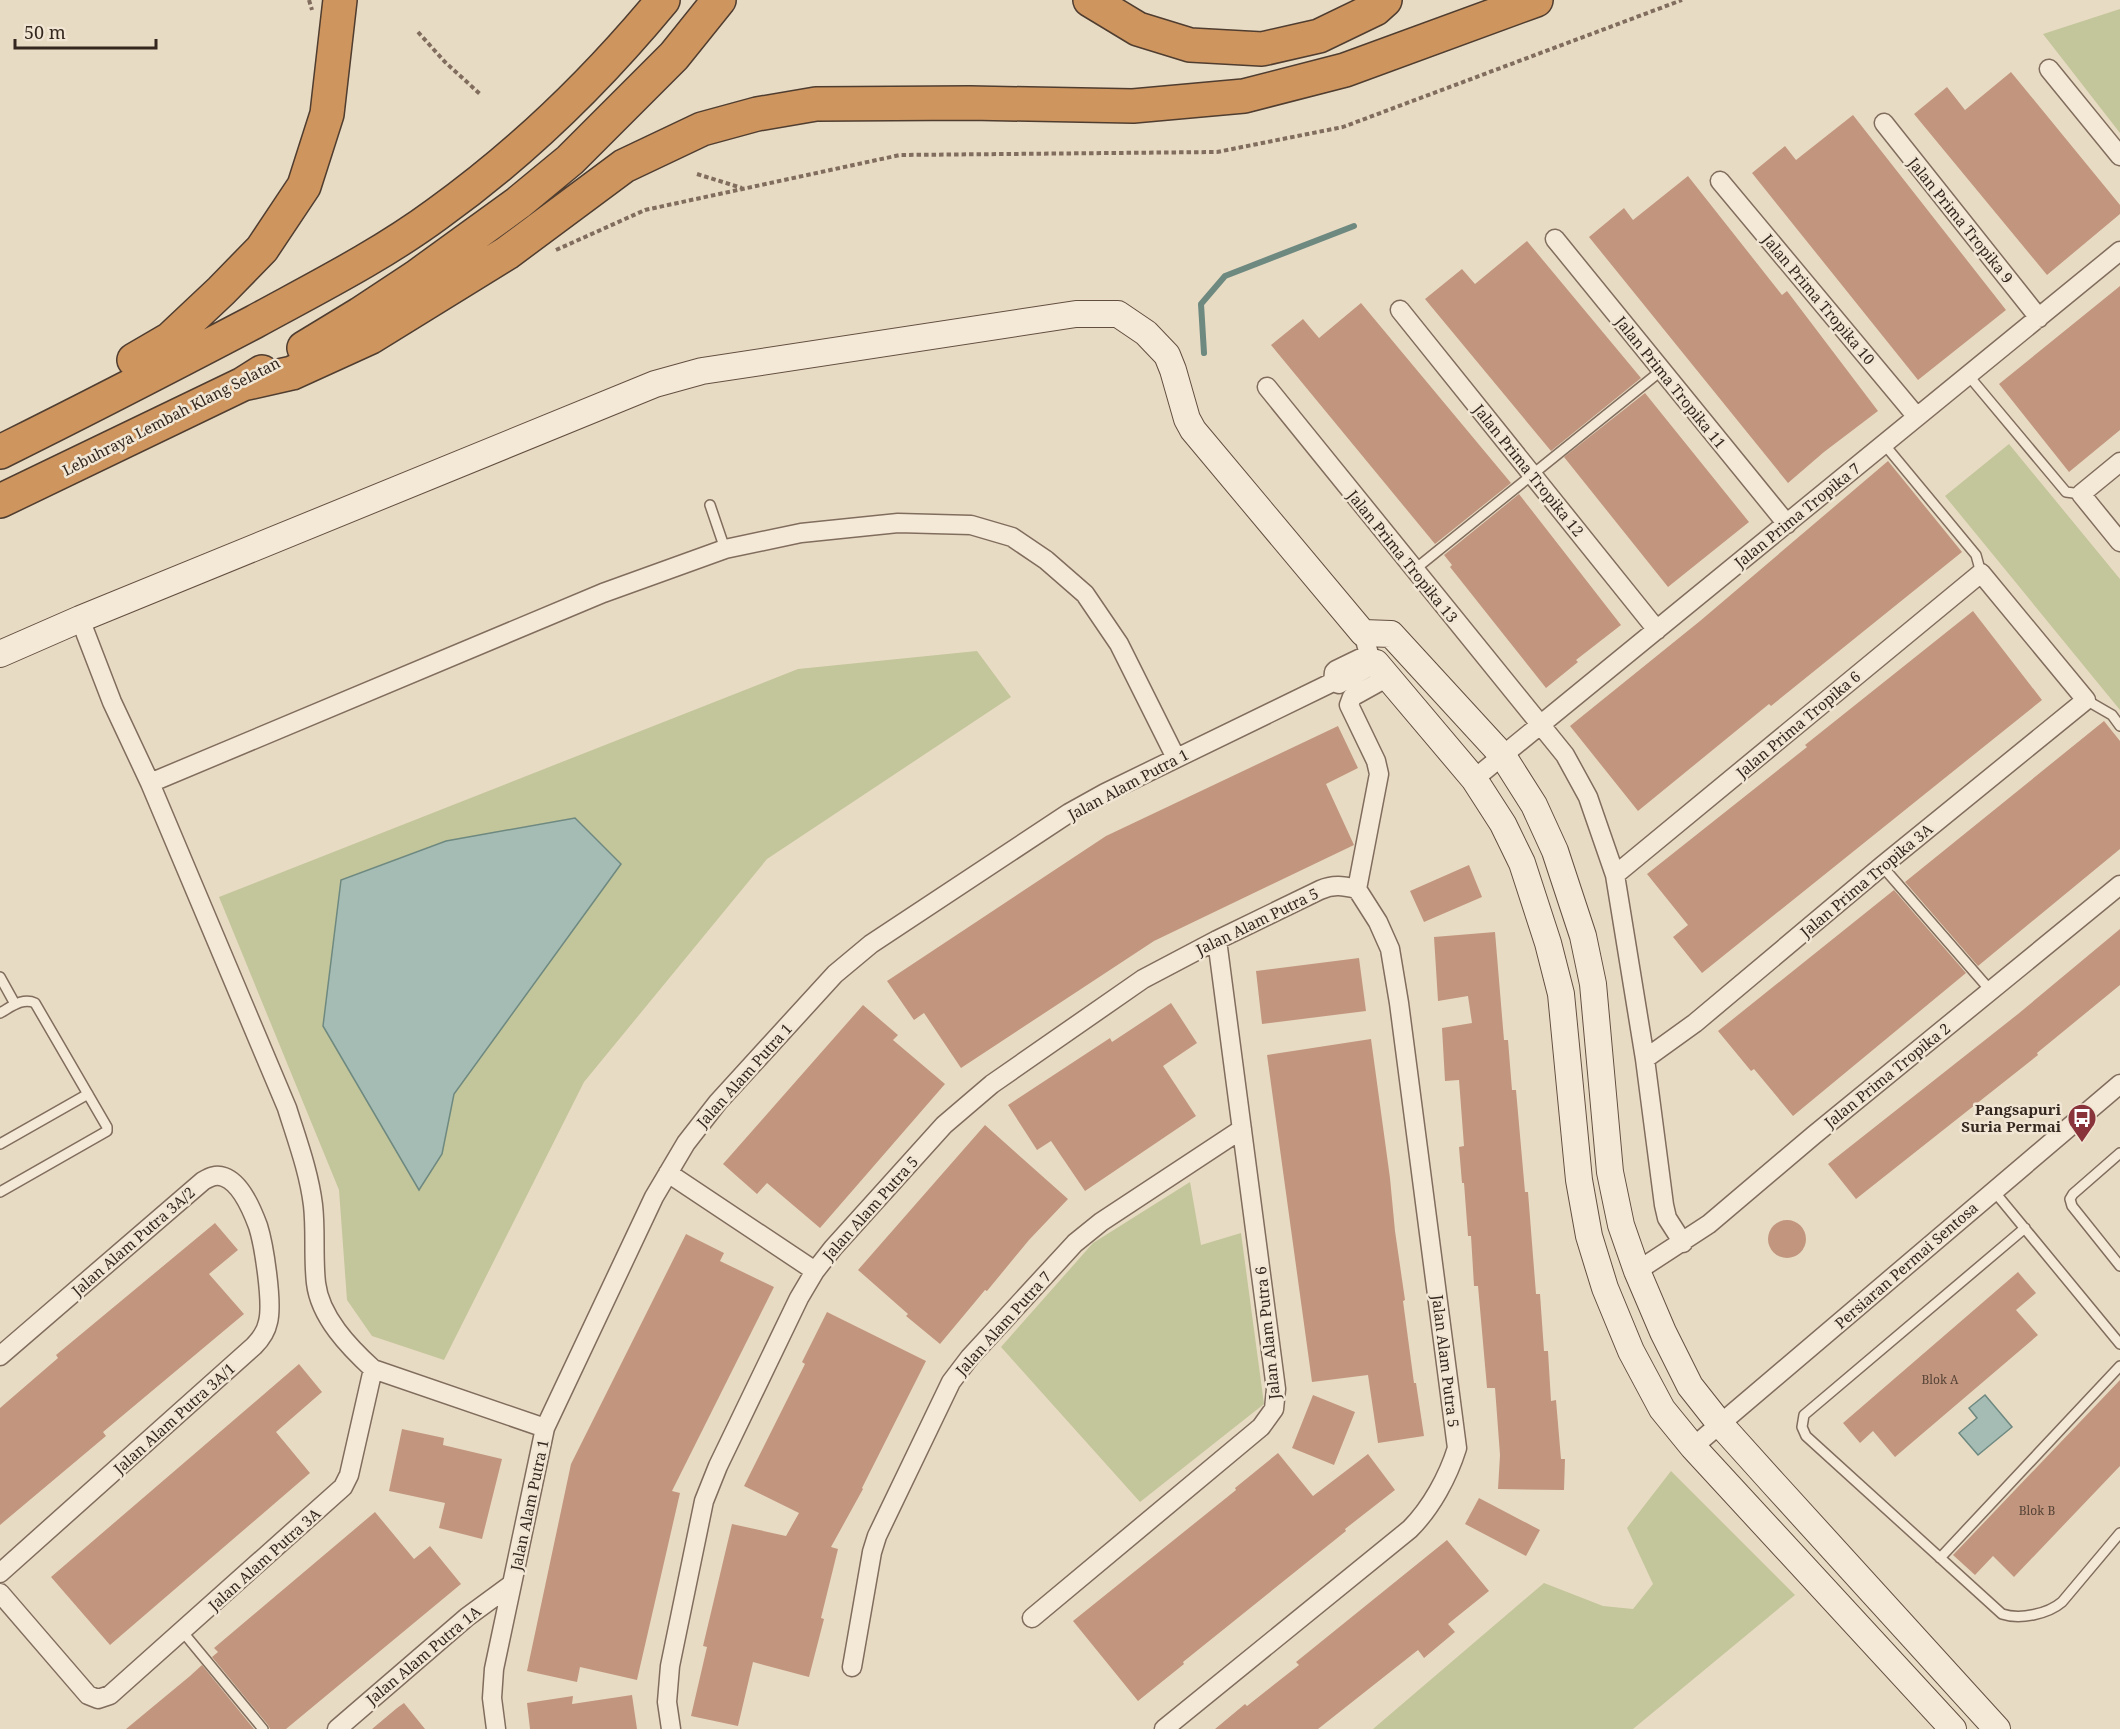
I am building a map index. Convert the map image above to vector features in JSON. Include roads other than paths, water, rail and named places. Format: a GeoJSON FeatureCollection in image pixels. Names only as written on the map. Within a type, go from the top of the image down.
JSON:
{"type":"FeatureCollection","features":[{"type":"Feature","properties":{"kind":"highway"},"geometry":{"type":"LineString","coordinates":[[6,449],[65,399],[171,339],[262,249],[304,186],[327,114],[340,0]]}},
{"type":"Feature","properties":{"kind":"highway"},"geometry":{"type":"LineString","coordinates":[[6,449],[336,278],[437,215],[494,172],[541,130],[605,68],[663,0]]}},
{"type":"Feature","properties":{"kind":"highway","name":"Lebuhraya Lembah Klang Selatan"},"geometry":{"type":"LineString","coordinates":[[0,501],[243,384],[369,308],[454,251],[518,204],[570,160],[674,56],[719,0]]}},
{"type":"Feature","properties":{"kind":"highway"},"geometry":{"type":"LineString","coordinates":[[1090,0],[1138,28],[1190,45],[1262,49],[1319,36],[1375,9],[1385,0]]}},
{"type":"Feature","properties":{"kind":"highway"},"geometry":{"type":"LineString","coordinates":[[243,384],[292,374],[371,337],[507,253],[624,166],[702,129],[757,114],[816,104],[970,103],[1133,106],[1244,96],[1345,70],[1536,0]]}},
{"type":"Feature","properties":{"kind":"street"},"geometry":{"type":"LineString","coordinates":[[2049,69],[2120,156]]}},
{"type":"Feature","properties":{"kind":"street","name":"Jalan Prima Tropika 9"},"geometry":{"type":"LineString","coordinates":[[1884,123],[2039,318]]}},
{"type":"Feature","properties":{"kind":"street","name":"Jalan Prima Tropika 10"},"geometry":{"type":"LineString","coordinates":[[1720,181],[1917,417]]}},
{"type":"Feature","properties":{"kind":"street","name":"Jalan Prima Tropika 11"},"geometry":{"type":"LineString","coordinates":[[1555,239],[1787,524]]}},
{"type":"Feature","properties":{"kind":"street","name":"Jalan Prima Tropika 7"},"geometry":{"type":"LineString","coordinates":[[1474,779],[2120,251]]}},
{"type":"Feature","properties":{"kind":"street","name":"Jalan Prima Tropika 12"},"geometry":{"type":"LineString","coordinates":[[1400,310],[1657,630]]}},
{"type":"Feature","properties":{"kind":"street"},"geometry":{"type":"LineString","coordinates":[[0,654],[80,619],[655,384],[702,371],[982,328],[1076,314],[1118,314],[1146,333],[1167,355],[1186,419],[1193,430],[1474,779],[1503,824],[1522,863],[1548,943],[1561,994],[1578,1180],[1589,1236],[1605,1288],[1631,1351],[1662,1409],[1693,1447],[1953,1729]]}},
{"type":"Feature","properties":{"kind":"street","name":"Jalan Prima Tropika 13"},"geometry":{"type":"LineString","coordinates":[[1267,387],[1414,570],[1542,724],[1566,755],[1587,797],[1615,874],[1645,1059],[1664,1205],[1667,1218],[1683,1243]]}},
{"type":"Feature","properties":{"kind":"street"},"geometry":{"type":"LineString","coordinates":[[2120,462],[2081,494],[2120,542]]}},
{"type":"Feature","properties":{"kind":"street"},"geometry":{"type":"LineString","coordinates":[[150,783],[603,593],[725,549],[801,533],[897,524],[971,525],[1012,537],[1046,560],[1085,594],[1119,644],[1176,758]]}},
{"type":"Feature","properties":{"kind":"street"},"geometry":{"type":"LineString","coordinates":[[1981,573],[2086,700]]}},
{"type":"Feature","properties":{"kind":"street","name":"Jalan Prima Tropika 6"},"geometry":{"type":"LineString","coordinates":[[1615,874],[1981,573]]}},
{"type":"Feature","properties":{"kind":"street"},"geometry":{"type":"LineString","coordinates":[[80,619],[112,702],[150,783],[287,1108],[303,1158],[313,1204],[316,1285],[322,1304],[334,1325],[353,1351],[373,1369],[545,1428]]}},
{"type":"Feature","properties":{"kind":"street"},"geometry":{"type":"LineString","coordinates":[[1357,889],[1379,774],[1376,761],[1349,705],[1374,657],[1391,634],[1503,756],[1534,805],[1555,851],[1583,936],[1593,984],[1610,1172],[1621,1225],[1644,1267],[1663,1332],[1690,1386],[1720,1424],[1997,1729]]}},
{"type":"Feature","properties":{"kind":"street","name":"Jalan Alam Putra 1"},"geometry":{"type":"LineString","coordinates":[[496,1729],[492,1698],[494,1668],[545,1428],[654,1197],[686,1143],[718,1102],[835,974],[872,944],[1069,813],[1333,682],[1339,684],[1374,657]]}},
{"type":"Feature","properties":{"kind":"street","name":"Jalan Prima Tropika 3A"},"geometry":{"type":"LineString","coordinates":[[1645,1059],[1695,1023],[1882,866],[2086,700]]}},
{"type":"Feature","properties":{"kind":"street","name":"Jalan Alam Putra 5"},"geometry":{"type":"LineString","coordinates":[[671,1729],[667,1702],[670,1666],[704,1502],[718,1466],[799,1298],[815,1271],[833,1248],[944,1125],[992,1084],[1143,979],[1217,939],[1331,885],[1341,885],[1357,889],[1385,935],[1390,949],[1456,1448],[1453,1460],[1427,1509],[1410,1529],[1164,1729]]}},
{"type":"Feature","properties":{"kind":"street","name":"Jalan Prima Tropika 2"},"geometry":{"type":"LineString","coordinates":[[1644,1267],[1709,1224],[2120,885]]}},
{"type":"Feature","properties":{"kind":"street","name":"Jalan Alam Putra 6"},"geometry":{"type":"LineString","coordinates":[[1032,1618],[1261,1427],[1274,1409],[1276,1389],[1217,939]]}},
{"type":"Feature","properties":{"kind":"street","name":"Persiaran Permai Sentosa"},"geometry":{"type":"LineString","coordinates":[[1693,1447],[2120,1084]]}},
{"type":"Feature","properties":{"kind":"street","name":"Jalan Alam Putra 7"},"geometry":{"type":"LineString","coordinates":[[852,1667],[872,1552],[877,1536],[951,1382],[970,1357],[1074,1243],[1101,1222],[1242,1129]]}},
{"type":"Feature","properties":{"kind":"street"},"geometry":{"type":"LineString","coordinates":[[668,1173],[815,1271]]}},
{"type":"Feature","properties":{"kind":"street","name":"Jalan Alam Putra 3A/2"},"geometry":{"type":"LineString","coordinates":[[0,1356],[213,1175],[224,1177],[235,1184],[258,1226]]}},
{"type":"Feature","properties":{"kind":"street","name":"Jalan Alam Putra 3A/1"},"geometry":{"type":"LineString","coordinates":[[0,1573],[264,1335],[270,1307],[258,1226]]}},
{"type":"Feature","properties":{"kind":"street","name":"Jalan Alam Putra 3A"},"geometry":{"type":"LineString","coordinates":[[0,1593],[88,1695],[98,1699],[110,1695],[343,1487],[348,1475],[373,1369]]}},
{"type":"Feature","properties":{"kind":"street","name":"Jalan Alam Putra 1A"},"geometry":{"type":"LineString","coordinates":[[337,1729],[467,1617],[513,1584]]}},
{"type":"Feature","properties":{"kind":"lane"},"geometry":{"type":"LineString","coordinates":[[1414,570],[1662,370]]}},
{"type":"Feature","properties":{"kind":"lane"},"geometry":{"type":"LineString","coordinates":[[1968,375],[2066,492],[2081,494]]}},
{"type":"Feature","properties":{"kind":"lane"},"geometry":{"type":"LineString","coordinates":[[1884,444],[1976,555],[1981,573]]}},
{"type":"Feature","properties":{"kind":"lane"},"geometry":{"type":"LineString","coordinates":[[710,505],[725,549]]}},
{"type":"Feature","properties":{"kind":"lane"},"geometry":{"type":"LineString","coordinates":[[2086,700],[2112,716],[2120,726]]}},
{"type":"Feature","properties":{"kind":"lane"},"geometry":{"type":"LineString","coordinates":[[1882,866],[1990,990]]}},
{"type":"Feature","properties":{"kind":"lane"},"geometry":{"type":"LineString","coordinates":[[0,977],[15,1004]]}},
{"type":"Feature","properties":{"kind":"lane"},"geometry":{"type":"LineString","coordinates":[[0,1013],[15,1004],[30,1000],[35,1003],[107,1127],[107,1131],[0,1192]]}},
{"type":"Feature","properties":{"kind":"lane"},"geometry":{"type":"LineString","coordinates":[[0,1144],[88,1094]]}},
{"type":"Feature","properties":{"kind":"lane"},"geometry":{"type":"LineString","coordinates":[[2120,1153],[2070,1199],[2072,1206],[2120,1266]]}},
{"type":"Feature","properties":{"kind":"lane"},"geometry":{"type":"LineString","coordinates":[[1993,1190],[2120,1344]]}},
{"type":"Feature","properties":{"kind":"lane"},"geometry":{"type":"LineString","coordinates":[[2025,1228],[1804,1415],[1802,1427],[1806,1436],[2002,1614],[2012,1617],[2053,1610],[2120,1533]]}},
{"type":"Feature","properties":{"kind":"lane"},"geometry":{"type":"LineString","coordinates":[[1940,1558],[2120,1366]]}},
{"type":"Feature","properties":{"kind":"lane"},"geometry":{"type":"LineString","coordinates":[[182,1631],[263,1729]]}},
{"type":"Feature","properties":{"kind":"water"},"geometry":{"type":"Polygon","coordinates":[[[575,818],[621,864],[454,1094],[442,1154],[419,1190],[323,1026],[341,880],[446,841],[575,818]]]}},
{"type":"Feature","properties":{"kind":"water"},"geometry":{"type":"Polygon","coordinates":[[[1985,1395],[2012,1427],[1978,1455],[1959,1433],[1977,1418],[1969,1408],[1985,1395]]]}},
{"type":"Feature","properties":{"kind":"waterway"},"geometry":{"type":"LineString","coordinates":[[1204,353],[1201,304],[1225,276],[1354,226]]}},
{"type":"Feature","properties":{"kind":"place","name":"Pangsapuri Suria Permai"},"geometry":{"type":"Point","coordinates":[2082,1144]}}]}
